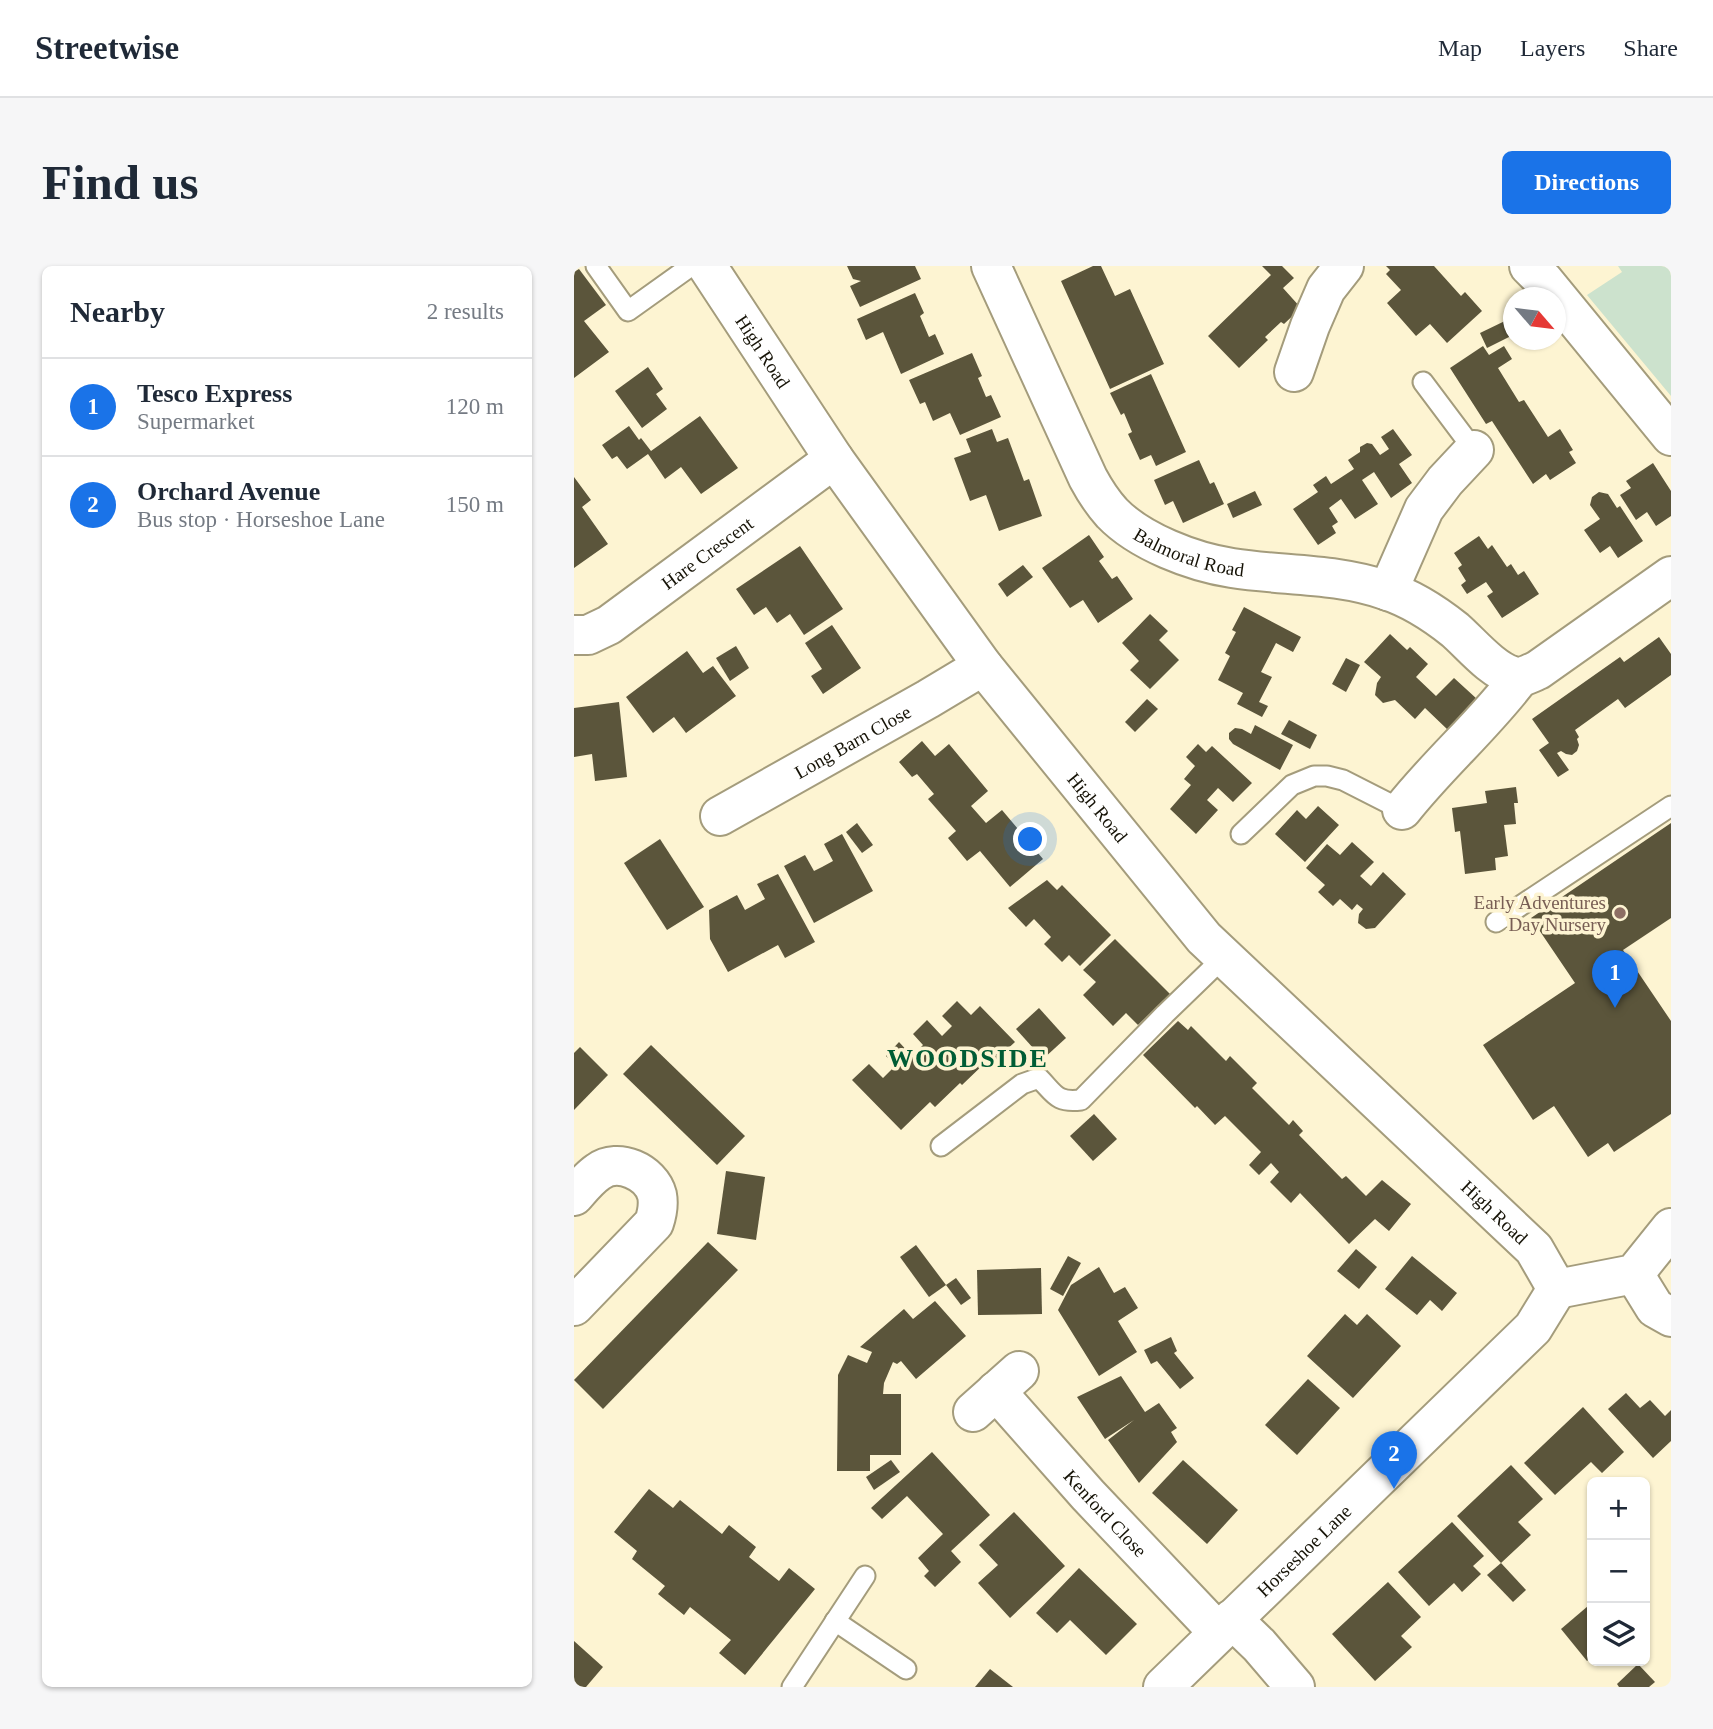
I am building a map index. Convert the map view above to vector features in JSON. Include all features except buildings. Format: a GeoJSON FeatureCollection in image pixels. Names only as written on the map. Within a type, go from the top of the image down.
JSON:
{"type":"FeatureCollection","features":[{"type":"Feature","properties":{"kind":"street","name":"High Road"},"geometry":{"type":"LineString","coordinates":[[707,266],[834,459],[983,666],[1204,938],[1534,1249],[1558,1289]]}},
{"type":"Feature","properties":{"kind":"street","name":"Balmoral Road"},"geometry":{"type":"LineString","coordinates":[[991,266],[1088,478],[1098,496],[1114,515],[1135,532],[1185,556],[1230,568],[1326,577],[1388,591],[1425,609],[1452,628],[1491,664],[1514,677],[1520,677]]}},
{"type":"Feature","properties":{"kind":"street"},"geometry":{"type":"LineString","coordinates":[[1294,372],[1325,289],[1344,266]]}},
{"type":"Feature","properties":{"kind":"street"},"geometry":{"type":"LineString","coordinates":[[1530,266],[1671,436]]}},
{"type":"Feature","properties":{"kind":"street"},"geometry":{"type":"LineString","coordinates":[[1388,591],[1424,509],[1474,450]]}},
{"type":"Feature","properties":{"kind":"street","name":"Hare Crescent"},"geometry":{"type":"LineString","coordinates":[[574,635],[588,635],[609,625],[834,459]]}},
{"type":"Feature","properties":{"kind":"street"},"geometry":{"type":"LineString","coordinates":[[1402,810],[1422,784],[1507,695],[1520,677],[1538,670],[1671,576]]}},
{"type":"Feature","properties":{"kind":"street","name":"Long Barn Close"},"geometry":{"type":"LineString","coordinates":[[720,816],[983,666]]}},
{"type":"Feature","properties":{"kind":"street"},"geometry":{"type":"LineString","coordinates":[[574,1196],[599,1171],[614,1165],[627,1166],[640,1173],[652,1185],[657,1196],[658,1212],[654,1223],[574,1306]]}},
{"type":"Feature","properties":{"kind":"street"},"geometry":{"type":"LineString","coordinates":[[1558,1289],[1634,1274],[1671,1228]]}},
{"type":"Feature","properties":{"kind":"street"},"geometry":{"type":"LineString","coordinates":[[1634,1274],[1655,1308],[1671,1317]]}},
{"type":"Feature","properties":{"kind":"street","name":"Horseshoe Lane"},"geometry":{"type":"LineString","coordinates":[[1163,1687],[1533,1328],[1558,1289]]}},
{"type":"Feature","properties":{"kind":"street","name":"Kenford Close"},"geometry":{"type":"LineString","coordinates":[[996,1392],[1088,1495],[1225,1625],[1259,1645],[1295,1687]]}},
{"type":"Feature","properties":{"kind":"lane"},"geometry":{"type":"LineString","coordinates":[[596,266],[628,311],[691,266]]}},
{"type":"Feature","properties":{"kind":"lane"},"geometry":{"type":"LineString","coordinates":[[1423,382],[1474,450]]}},
{"type":"Feature","properties":{"kind":"lane"},"geometry":{"type":"LineString","coordinates":[[1241,834],[1292,785],[1314,776],[1343,780],[1402,810]]}},
{"type":"Feature","properties":{"kind":"lane"},"geometry":{"type":"LineString","coordinates":[[1496,922],[1671,806]]}},
{"type":"Feature","properties":{"kind":"lane"},"geometry":{"type":"LineString","coordinates":[[941,1146],[1022,1084],[1039,1078],[1059,1099],[1069,1102],[1081,1100],[1223,958]]}},
{"type":"Feature","properties":{"kind":"lane"},"geometry":{"type":"LineString","coordinates":[[792,1687],[865,1576]]}},
{"type":"Feature","properties":{"kind":"lane"},"geometry":{"type":"LineString","coordinates":[[835,1621],[906,1669]]}},
{"type":"Feature","properties":{"kind":"green space"},"geometry":{"type":"Polygon","coordinates":[[[1618,266],[1671,266],[1671,396],[1587,295],[1622,272],[1618,266]]]}},
{"type":"Feature","properties":{"kind":"place","name":"Early Adventures Day Nursery"},"geometry":{"type":"Point","coordinates":[1620,913]}},
{"type":"Feature","properties":{"kind":"place","name":"Tesco Express"},"geometry":{"type":"Point","coordinates":[1615,1008]}},
{"type":"Feature","properties":{"kind":"place","name":"Orchard Avenue"},"geometry":{"type":"Point","coordinates":[1394,1489]}},
{"type":"Feature","properties":{"kind":"district","name":"WOODSIDE"},"geometry":{"type":"Point","coordinates":[968,1058]}}]}
